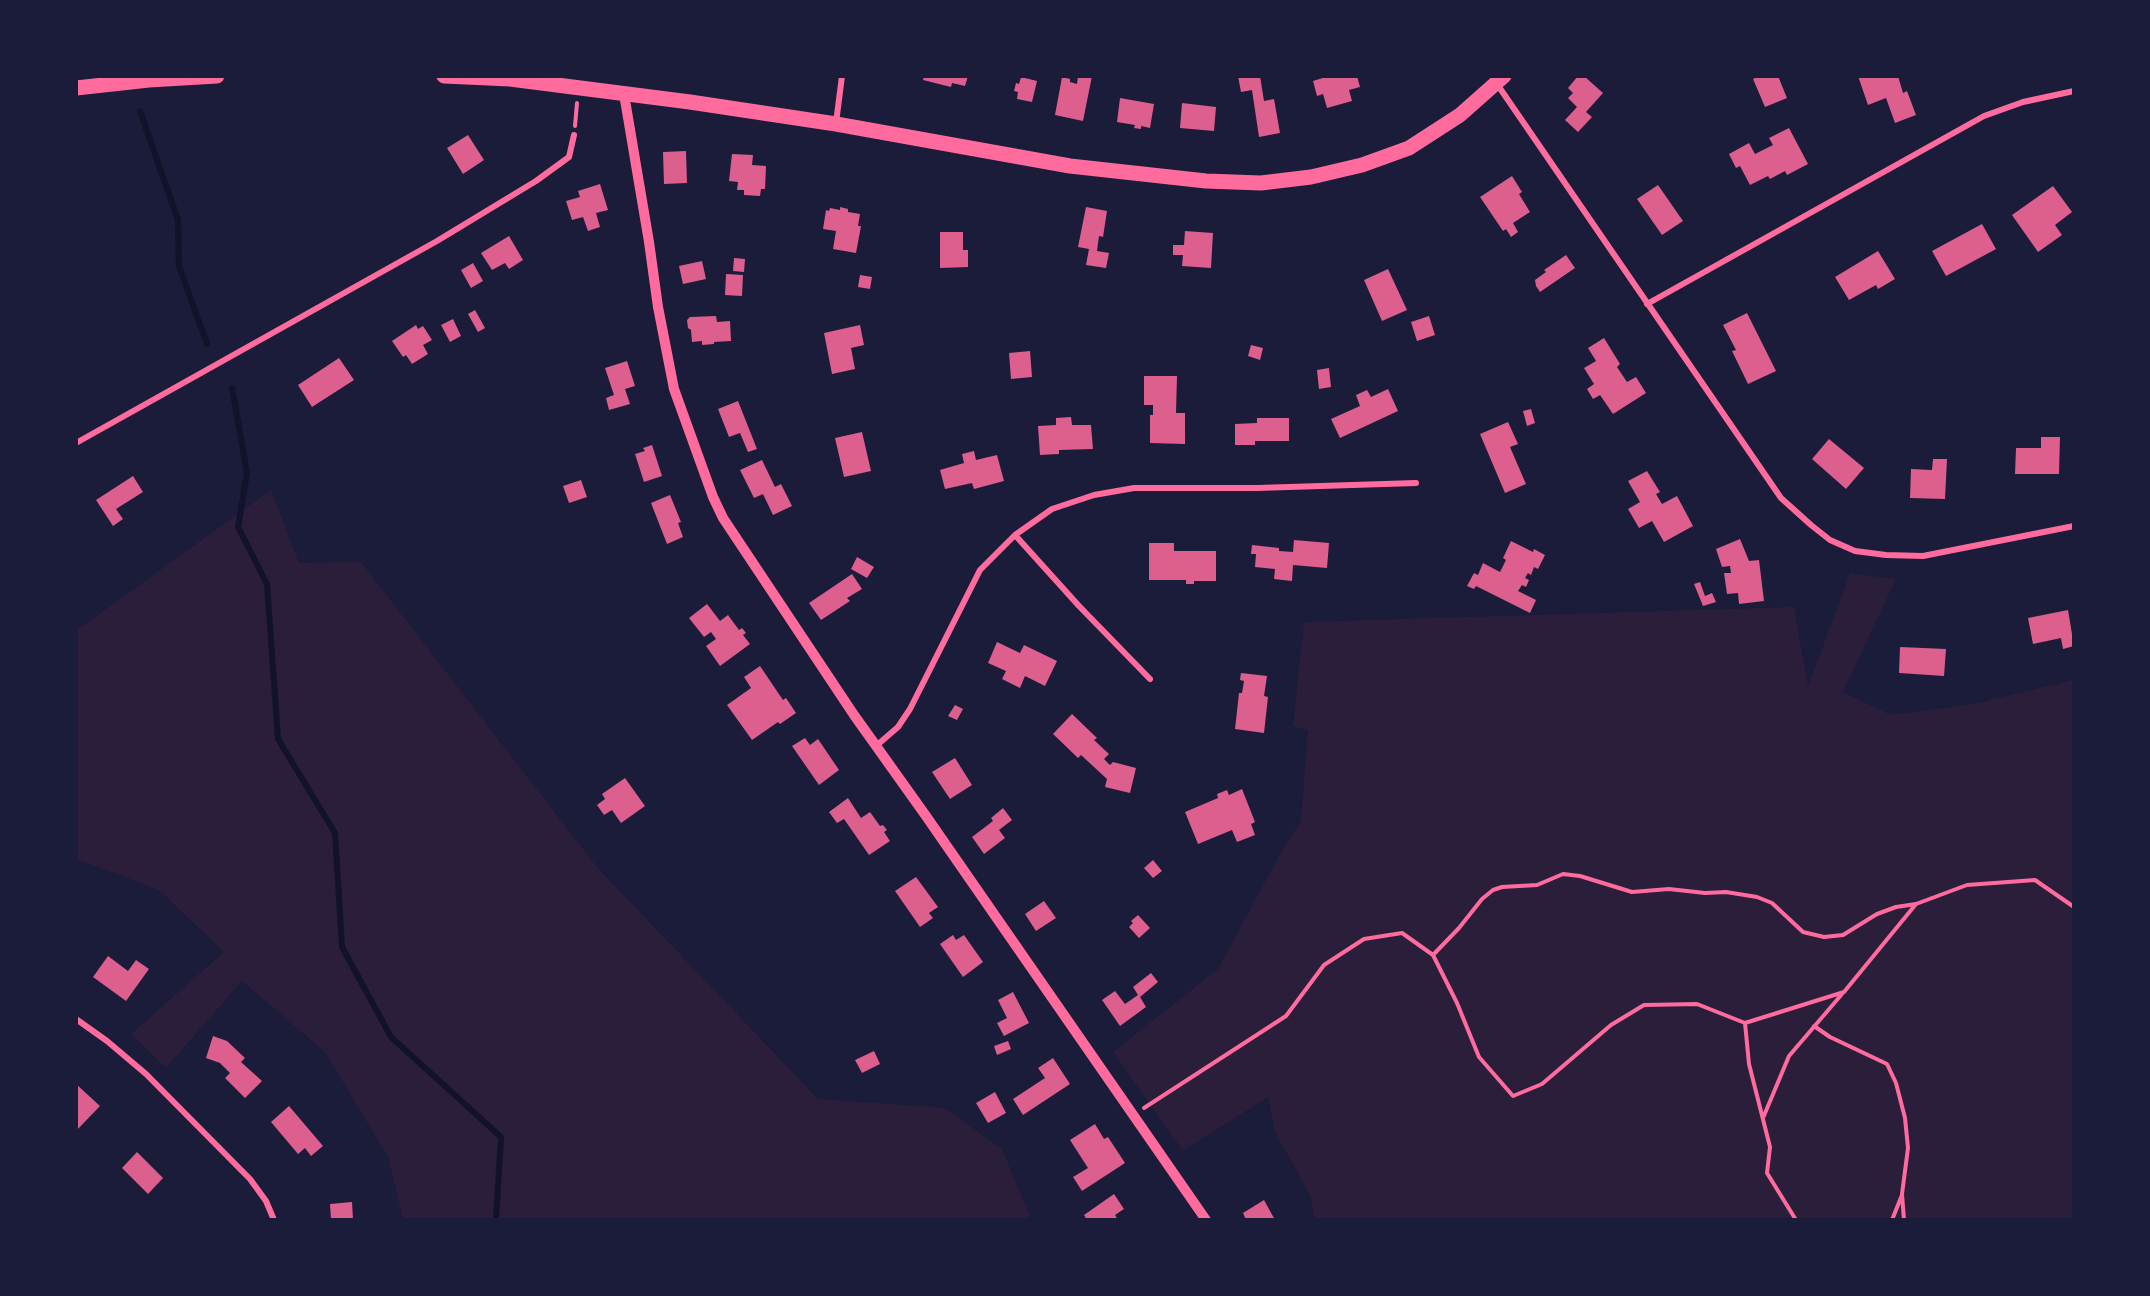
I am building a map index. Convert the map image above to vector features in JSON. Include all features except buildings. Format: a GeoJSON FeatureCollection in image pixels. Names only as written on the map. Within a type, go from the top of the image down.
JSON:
{"type":"FeatureCollection","features":[{"type":"Feature","properties":{"kind":"main road"},"geometry":{"type":"LineString","coordinates":[[76,88],[217,76]]}},
{"type":"Feature","properties":{"kind":"main road"},"geometry":{"type":"LineString","coordinates":[[444,76],[510,79],[836,124],[1070,166],[1206,181],[1261,183],[1311,177],[1362,165],[1409,148],[1460,115],[1501,80]]}},
{"type":"Feature","properties":{"kind":"street"},"geometry":{"type":"LineString","coordinates":[[836,124],[842,76]]}},
{"type":"Feature","properties":{"kind":"street"},"geometry":{"type":"LineString","coordinates":[[1501,80],[1647,304],[1781,498],[1830,540],[1855,550],[1886,555],[1923,556],[2073,526]]}},
{"type":"Feature","properties":{"kind":"street"},"geometry":{"type":"LineString","coordinates":[[1647,304],[1984,117],[2023,102],[2073,92]]}},
{"type":"Feature","properties":{"kind":"street"},"geometry":{"type":"LineString","coordinates":[[624,94],[658,307],[674,389],[713,497],[723,518],[876,746],[1206,1220]]}},
{"type":"Feature","properties":{"kind":"street"},"geometry":{"type":"LineString","coordinates":[[76,443],[427,247],[526,187],[569,157],[574,135]]}},
{"type":"Feature","properties":{"kind":"street"},"geometry":{"type":"LineString","coordinates":[[876,746],[898,727],[910,709],[980,570],[1015,535],[1052,509],[1094,495],[1134,488],[1257,488],[1416,483]]}},
{"type":"Feature","properties":{"kind":"street"},"geometry":{"type":"LineString","coordinates":[[1015,535],[1079,606],[1150,679]]}},
{"type":"Feature","properties":{"kind":"street"},"geometry":{"type":"LineString","coordinates":[[76,1019],[107,1041],[146,1074],[218,1146],[250,1179],[266,1202],[274,1220]]}},
{"type":"Feature","properties":{"kind":"path"},"geometry":{"type":"LineString","coordinates":[[574,135],[579,88]]}},
{"type":"Feature","properties":{"kind":"path"},"geometry":{"type":"LineString","coordinates":[[1434,955],[1482,899],[1493,890],[1502,887],[1537,885],[1563,874],[1580,876],[1632,892],[1669,889],[1726,892],[1757,897],[1772,903],[1803,932],[1824,938],[1843,935],[1877,914],[1896,907],[1916,904],[1967,885],[2035,880],[2073,908]]}},
{"type":"Feature","properties":{"kind":"path"},"geometry":{"type":"LineString","coordinates":[[1763,1118],[1786,1062],[1916,904]]}},
{"type":"Feature","properties":{"kind":"path"},"geometry":{"type":"LineString","coordinates":[[1133,1115],[1286,1016],[1324,965],[1364,939],[1402,933],[1434,955],[1479,1057],[1513,1096],[1542,1084],[1611,1025],[1644,1005],[1697,1004],[1745,1023],[1844,992]]}},
{"type":"Feature","properties":{"kind":"path"},"geometry":{"type":"LineString","coordinates":[[1745,1023],[1749,1064],[1770,1147],[1767,1173],[1796,1220]]}},
{"type":"Feature","properties":{"kind":"path"},"geometry":{"type":"LineString","coordinates":[[1814,1026],[1887,1064],[1896,1083],[1905,1118],[1908,1148],[1902,1194],[1904,1220]]}},
{"type":"Feature","properties":{"kind":"path"},"geometry":{"type":"LineString","coordinates":[[1892,1220],[1902,1194]]}},
{"type":"Feature","properties":{"kind":"shaded area"},"geometry":{"type":"Polygon","coordinates":[[[271,490],[299,563],[361,562],[597,867],[818,1099],[945,1108],[1002,1149],[1031,1219],[403,1219],[388,1157],[325,1052],[242,981],[166,1068],[131,1034],[224,952],[159,890],[77,859],[77,630],[271,490]]]}},
{"type":"Feature","properties":{"kind":"shaded area"},"geometry":{"type":"Polygon","coordinates":[[[1850,573],[1896,579],[1843,692],[1891,715],[1973,704],[2073,680],[2073,1219],[1315,1219],[1310,1195],[1275,1132],[1268,1097],[1183,1151],[1113,1052],[1218,969],[1280,854],[1301,821],[1308,730],[1293,726],[1304,622],[1794,607],[1808,687],[1850,573]]]}},
{"type":"Feature","properties":{"kind":"waterway"},"geometry":{"type":"LineString","coordinates":[[140,111],[178,220],[179,266],[207,344]]}},
{"type":"Feature","properties":{"kind":"waterway"},"geometry":{"type":"LineString","coordinates":[[232,388],[247,473],[238,527],[267,584],[278,739],[335,833],[342,947],[391,1037],[501,1137],[496,1220]]}}]}
